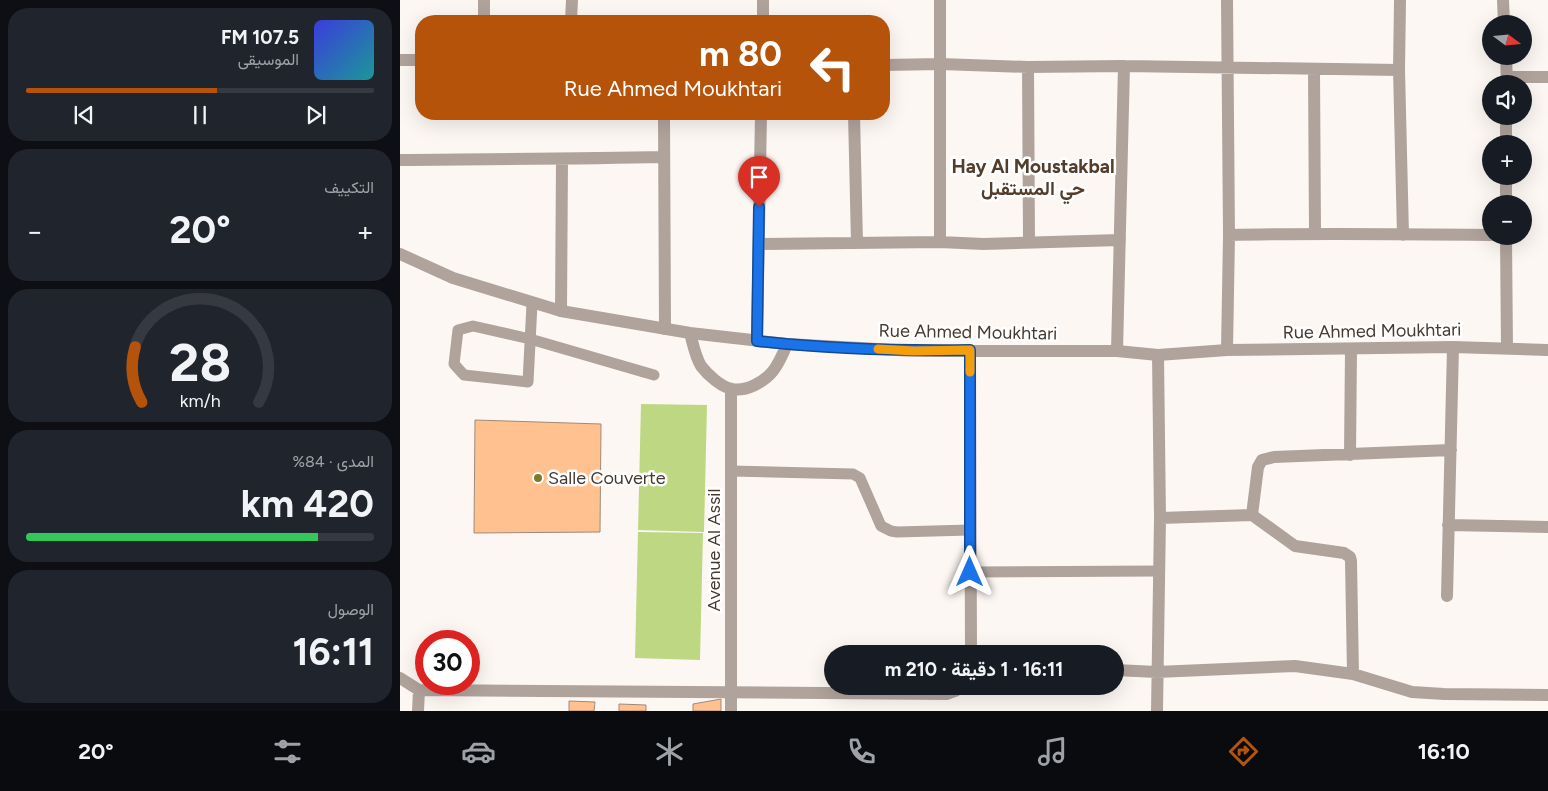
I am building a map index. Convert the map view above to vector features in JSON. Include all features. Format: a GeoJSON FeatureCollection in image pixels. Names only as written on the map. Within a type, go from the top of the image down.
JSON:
{"type":"FeatureCollection","features":[{"type":"Feature","properties":{"kind":"street"},"geometry":{"type":"LineString","coordinates":[[484,0],[484,15]]}},
{"type":"Feature","properties":{"kind":"street"},"geometry":{"type":"LineString","coordinates":[[571,15],[572,0]]}},
{"type":"Feature","properties":{"kind":"street"},"geometry":{"type":"LineString","coordinates":[[763,0],[763,15]]}},
{"type":"Feature","properties":{"kind":"street"},"geometry":{"type":"LineString","coordinates":[[940,0],[940,242]]}},
{"type":"Feature","properties":{"kind":"street"},"geometry":{"type":"LineString","coordinates":[[1227,0],[1229,234],[1227,350]]}},
{"type":"Feature","properties":{"kind":"street"},"geometry":{"type":"LineString","coordinates":[[1400,0],[1399,70],[1403,235]]}},
{"type":"Feature","properties":{"kind":"street"},"geometry":{"type":"LineString","coordinates":[[1503,0],[1504,15]]}},
{"type":"Feature","properties":{"kind":"street"},"geometry":{"type":"LineString","coordinates":[[400,60],[415,60]]}},
{"type":"Feature","properties":{"kind":"street"},"geometry":{"type":"LineString","coordinates":[[890,65],[1399,70]]}},
{"type":"Feature","properties":{"kind":"street"},"geometry":{"type":"LineString","coordinates":[[1117,351],[1124,66]]}},
{"type":"Feature","properties":{"kind":"street"},"geometry":{"type":"LineString","coordinates":[[1028,67],[1029,242]]}},
{"type":"Feature","properties":{"kind":"street"},"geometry":{"type":"LineString","coordinates":[[1314,69],[1315,233]]}},
{"type":"Feature","properties":{"kind":"street"},"geometry":{"type":"LineString","coordinates":[[1532,78],[1548,77]]}},
{"type":"Feature","properties":{"kind":"street"},"geometry":{"type":"LineString","coordinates":[[664,120],[666,329]]}},
{"type":"Feature","properties":{"kind":"street"},"geometry":{"type":"LineString","coordinates":[[757,341],[761,120]]}},
{"type":"Feature","properties":{"kind":"street"},"geometry":{"type":"LineString","coordinates":[[854,120],[858,243]]}},
{"type":"Feature","properties":{"kind":"street"},"geometry":{"type":"LineString","coordinates":[[400,160],[562,160],[663,157]]}},
{"type":"Feature","properties":{"kind":"street"},"geometry":{"type":"LineString","coordinates":[[561,311],[562,160]]}},
{"type":"Feature","properties":{"kind":"street"},"geometry":{"type":"LineString","coordinates":[[1229,234],[1482,234]]}},
{"type":"Feature","properties":{"kind":"street"},"geometry":{"type":"LineString","coordinates":[[759,244],[940,242],[982,244],[1120,240]]}},
{"type":"Feature","properties":{"kind":"street"},"geometry":{"type":"LineString","coordinates":[[1506,245],[1506,348]]}},
{"type":"Feature","properties":{"kind":"street","name":"Rue Ahmed Moukhtari"},"geometry":{"type":"LineString","coordinates":[[400,254],[453,278],[532,304],[561,311],[690,333],[788,344],[914,351],[1117,351],[1158,355],[1227,350],[1453,347],[1548,350]]}},
{"type":"Feature","properties":{"kind":"street"},"geometry":{"type":"LineString","coordinates":[[690,333],[701,365],[710,376],[732,389],[749,388],[772,373],[788,344]]}},
{"type":"Feature","properties":{"kind":"street"},"geometry":{"type":"LineString","coordinates":[[1447,596],[1453,347]]}},
{"type":"Feature","properties":{"kind":"street"},"geometry":{"type":"LineString","coordinates":[[1350,455],[1351,349]]}},
{"type":"Feature","properties":{"kind":"street"},"geometry":{"type":"LineString","coordinates":[[970,350],[971,645]]}},
{"type":"Feature","properties":{"kind":"street"},"geometry":{"type":"LineString","coordinates":[[1157,711],[1160,518],[1158,355]]}},
{"type":"Feature","properties":{"kind":"street","name":"Avenue Al Assil"},"geometry":{"type":"LineString","coordinates":[[731,711],[732,389]]}},
{"type":"Feature","properties":{"kind":"street"},"geometry":{"type":"LineString","coordinates":[[1252,516],[1258,467],[1262,460],[1274,457],[1451,450]]}},
{"type":"Feature","properties":{"kind":"street"},"geometry":{"type":"LineString","coordinates":[[1160,518],[1252,516],[1295,546],[1344,553],[1350,557],[1353,674]]}},
{"type":"Feature","properties":{"kind":"street"},"geometry":{"type":"LineString","coordinates":[[1448,525],[1548,526]]}},
{"type":"Feature","properties":{"kind":"street"},"geometry":{"type":"LineString","coordinates":[[1124,670],[1157,672],[1295,666],[1353,674],[1412,692],[1548,695]]}},
{"type":"Feature","properties":{"kind":"street"},"geometry":{"type":"LineString","coordinates":[[400,678],[415,688]]}},
{"type":"Feature","properties":{"kind":"street"},"geometry":{"type":"LineString","coordinates":[[480,691],[824,693]]}},
{"type":"Feature","properties":{"kind":"street"},"geometry":{"type":"LineString","coordinates":[[418,695],[418,711]]}},
{"type":"Feature","properties":{"kind":"lane"},"geometry":{"type":"LineString","coordinates":[[532,304],[530,340],[528,382],[464,375],[454,364],[458,330],[473,326],[530,340],[654,375]]}},
{"type":"Feature","properties":{"kind":"lane"},"geometry":{"type":"LineString","coordinates":[[731,471],[852,474],[860,478],[885,529],[897,532],[970,530]]}},
{"type":"Feature","properties":{"kind":"lane"},"geometry":{"type":"LineString","coordinates":[[970,572],[1159,571]]}},
{"type":"Feature","properties":{"kind":"green space"},"geometry":{"type":"Polygon","coordinates":[[[641,404],[707,405],[704,532],[638,530],[641,404]]]}},
{"type":"Feature","properties":{"kind":"green space"},"geometry":{"type":"Polygon","coordinates":[[[638,532],[703,533],[700,660],[635,658],[638,532]]]}},
{"type":"Feature","properties":{"kind":"building","name":"Salle Couverte"},"geometry":{"type":"Polygon","coordinates":[[[475,420],[601,424],[600,532],[474,533],[475,420]]]}},
{"type":"Feature","properties":{"kind":"building"},"geometry":{"type":"Polygon","coordinates":[[[721,699],[721,711],[693,711],[693,704],[721,699]]]}},
{"type":"Feature","properties":{"kind":"building"},"geometry":{"type":"Polygon","coordinates":[[[569,701],[595,702],[594,711],[569,711],[569,701]]]}},
{"type":"Feature","properties":{"kind":"building"},"geometry":{"type":"Polygon","coordinates":[[[619,704],[646,705],[646,711],[619,711],[619,704]]]}},
{"type":"Feature","properties":{"kind":"slow traffic"},"geometry":{"type":"LineString","coordinates":[[878,349],[914,351],[970,350],[970,372]]}},
{"type":"Feature","properties":{"kind":"place","name":"Salle Couverte"},"geometry":{"type":"Point","coordinates":[538,478]}},
{"type":"Feature","properties":{"kind":"district","name":"Hay Al Moustakbal حي المستقبل"},"geometry":{"type":"Point","coordinates":[1033,177]}},
{"type":"Feature","properties":{"kind":"route"},"geometry":{"type":"LineString","coordinates":[[759,207],[757,341],[914,351],[970,350],[970,572]]}}]}
